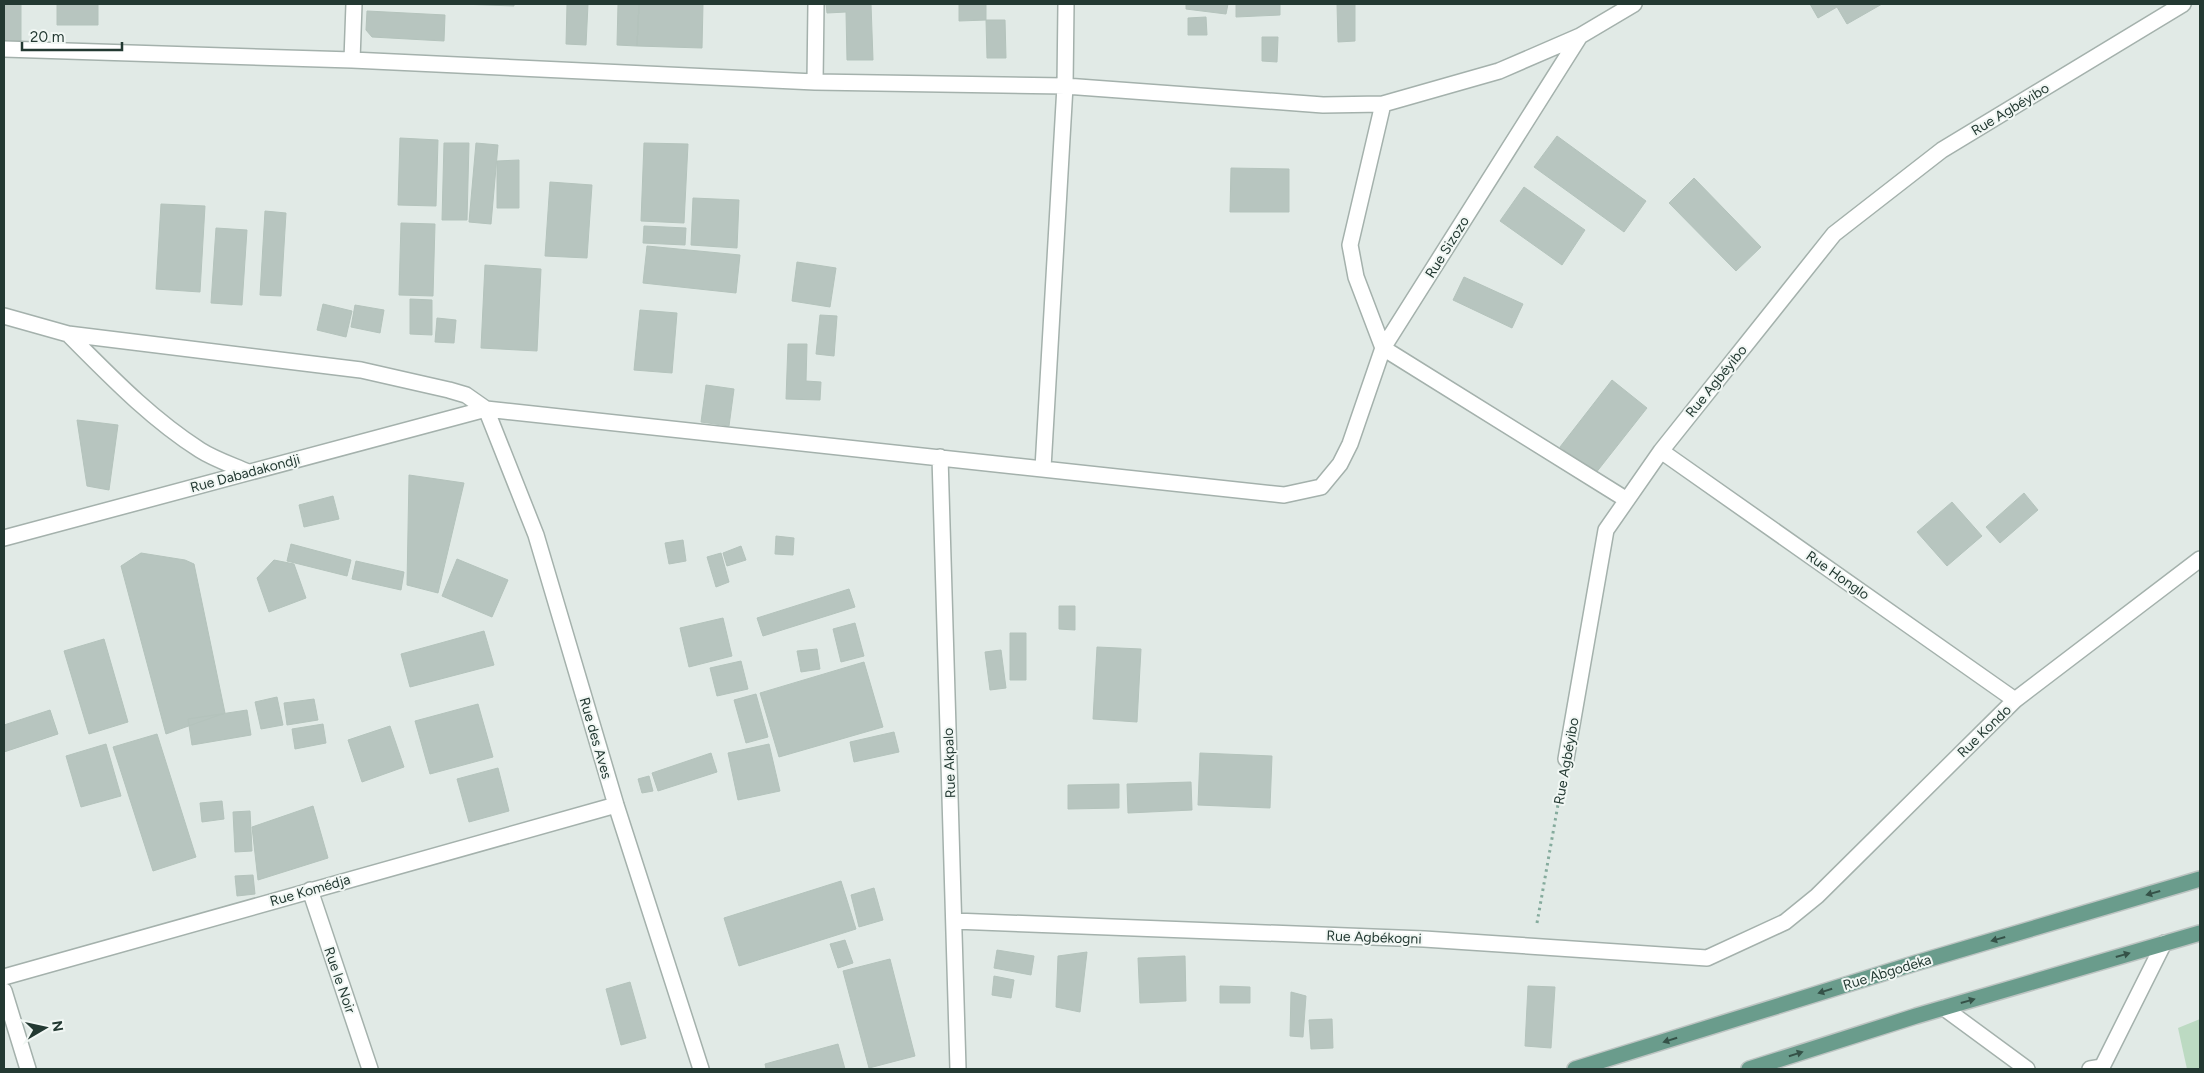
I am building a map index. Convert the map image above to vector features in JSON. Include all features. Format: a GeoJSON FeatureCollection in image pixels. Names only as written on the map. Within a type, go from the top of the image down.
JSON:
{"type":"FeatureCollection","features":[{"type":"Feature","properties":{"kind":"main road","name":"Rue Abgodeka"},"geometry":{"type":"LineString","coordinates":[[1575,1069],[1906,966],[2200,879]]}},
{"type":"Feature","properties":{"kind":"main road"},"geometry":{"type":"LineString","coordinates":[[1749,1069],[1944,1008],[2200,933]]}},
{"type":"Feature","properties":{"kind":"street"},"geometry":{"type":"LineString","coordinates":[[352,60],[354,4]]}},
{"type":"Feature","properties":{"kind":"street"},"geometry":{"type":"LineString","coordinates":[[815,82],[816,4]]}},
{"type":"Feature","properties":{"kind":"street"},"geometry":{"type":"LineString","coordinates":[[1043,468],[1065,86],[1066,4]]}},
{"type":"Feature","properties":{"kind":"street","name":"Rue Sizozo"},"geometry":{"type":"LineString","coordinates":[[486,409],[1284,494],[1321,488],[1340,464],[1350,444],[1383,348],[1580,36],[1634,4]]}},
{"type":"Feature","properties":{"kind":"street","name":"Rue Agbéyibo"},"geometry":{"type":"LineString","coordinates":[[1566,759],[1606,530],[1660,450],[1834,234],[1942,150],[2183,4]]}},
{"type":"Feature","properties":{"kind":"street"},"geometry":{"type":"LineString","coordinates":[[4,49],[352,60],[815,82],[1065,86],[1324,105],[1383,104],[1499,71],[1580,36]]}},
{"type":"Feature","properties":{"kind":"street"},"geometry":{"type":"LineString","coordinates":[[1383,104],[1350,245],[1356,277],[1383,348],[1627,500]]}},
{"type":"Feature","properties":{"kind":"street"},"geometry":{"type":"LineString","coordinates":[[4,316],[68,334],[361,370],[466,395],[486,409]]}},
{"type":"Feature","properties":{"kind":"street"},"geometry":{"type":"LineString","coordinates":[[68,334],[121,387],[172,431],[202,451],[248,472]]}},
{"type":"Feature","properties":{"kind":"street","name":"Rue Dabadakondji"},"geometry":{"type":"LineString","coordinates":[[4,538],[486,409]]}},
{"type":"Feature","properties":{"kind":"street","name":"Rue des Aves"},"geometry":{"type":"LineString","coordinates":[[486,409],[536,535],[616,805],[701,1069]]}},
{"type":"Feature","properties":{"kind":"street","name":"Rue Honglo"},"geometry":{"type":"LineString","coordinates":[[1660,450],[2016,700]]}},
{"type":"Feature","properties":{"kind":"street","name":"Rue Akpalo"},"geometry":{"type":"LineString","coordinates":[[940,457],[958,1069]]}},
{"type":"Feature","properties":{"kind":"street","name":"Rue Kondo"},"geometry":{"type":"LineString","coordinates":[[1785,922],[1817,896],[2016,700],[2200,559]]}},
{"type":"Feature","properties":{"kind":"street","name":"Rue Komédja"},"geometry":{"type":"LineString","coordinates":[[4,977],[616,805]]}},
{"type":"Feature","properties":{"kind":"street","name":"Rue le Noir"},"geometry":{"type":"LineString","coordinates":[[310,890],[370,1069]]}},
{"type":"Feature","properties":{"kind":"street","name":"Rue Agbékogni"},"geometry":{"type":"LineString","coordinates":[[954,921],[1424,939],[1707,958],[1785,922]]}},
{"type":"Feature","properties":{"kind":"street"},"geometry":{"type":"LineString","coordinates":[[2090,1069],[2102,1067],[2164,943]]}},
{"type":"Feature","properties":{"kind":"street"},"geometry":{"type":"LineString","coordinates":[[4,991],[28,1069]]}},
{"type":"Feature","properties":{"kind":"street"},"geometry":{"type":"LineString","coordinates":[[1944,1008],[2026,1069]]}},
{"type":"Feature","properties":{"kind":"path","name":"Rue Agbéyibo"},"geometry":{"type":"LineString","coordinates":[[1534,946],[1566,759]]}},
{"type":"Feature","properties":{"kind":"green space"},"geometry":{"type":"Polygon","coordinates":[[[2200,1019],[2200,1069],[2187,1069],[2178,1028],[2200,1019]]]}},
{"type":"Feature","properties":{"kind":"building"},"geometry":{"type":"Polygon","coordinates":[[[4,4],[21,4],[21,42],[4,42],[4,4]]]}},
{"type":"Feature","properties":{"kind":"building"},"geometry":{"type":"Polygon","coordinates":[[[57,4],[98,4],[98,25],[57,25],[57,4]]]}},
{"type":"Feature","properties":{"kind":"building"},"geometry":{"type":"Polygon","coordinates":[[[460,4],[514,4],[514,6],[460,4]]]}},
{"type":"Feature","properties":{"kind":"building"},"geometry":{"type":"Polygon","coordinates":[[[567,4],[588,4],[586,45],[566,44],[567,4]]]}},
{"type":"Feature","properties":{"kind":"building"},"geometry":{"type":"Polygon","coordinates":[[[618,4],[639,4],[637,46],[617,45],[618,4]]]}},
{"type":"Feature","properties":{"kind":"building"},"geometry":{"type":"Polygon","coordinates":[[[639,4],[703,4],[702,48],[637,46],[639,4]]]}},
{"type":"Feature","properties":{"kind":"building"},"geometry":{"type":"Polygon","coordinates":[[[826,4],[871,4],[873,60],[847,60],[846,12],[827,13],[826,4]]]}},
{"type":"Feature","properties":{"kind":"building"},"geometry":{"type":"Polygon","coordinates":[[[959,4],[986,4],[986,20],[959,21],[959,4]]]}},
{"type":"Feature","properties":{"kind":"building"},"geometry":{"type":"Polygon","coordinates":[[[1186,4],[1228,4],[1226,14],[1186,9],[1186,4]]]}},
{"type":"Feature","properties":{"kind":"building"},"geometry":{"type":"Polygon","coordinates":[[[1236,4],[1280,4],[1280,15],[1236,17],[1236,4]]]}},
{"type":"Feature","properties":{"kind":"building"},"geometry":{"type":"Polygon","coordinates":[[[1337,4],[1355,4],[1355,41],[1338,42],[1337,4]]]}},
{"type":"Feature","properties":{"kind":"building"},"geometry":{"type":"Polygon","coordinates":[[[1810,4],[1882,4],[1847,24],[1837,7],[1818,18],[1810,4]]]}},
{"type":"Feature","properties":{"kind":"building"},"geometry":{"type":"Polygon","coordinates":[[[367,11],[445,15],[444,41],[372,37],[366,30],[367,11]]]}},
{"type":"Feature","properties":{"kind":"building"},"geometry":{"type":"Polygon","coordinates":[[[1206,17],[1207,35],[1188,35],[1188,18],[1206,17]]]}},
{"type":"Feature","properties":{"kind":"building"},"geometry":{"type":"Polygon","coordinates":[[[986,20],[1005,20],[1006,58],[987,58],[986,20]]]}},
{"type":"Feature","properties":{"kind":"building"},"geometry":{"type":"Polygon","coordinates":[[[1262,37],[1278,37],[1277,62],[1262,61],[1262,37]]]}},
{"type":"Feature","properties":{"kind":"building"},"geometry":{"type":"Polygon","coordinates":[[[1557,136],[1646,201],[1624,232],[1534,167],[1557,136]]]}},
{"type":"Feature","properties":{"kind":"building"},"geometry":{"type":"Polygon","coordinates":[[[400,138],[438,140],[436,206],[398,205],[400,138]]]}},
{"type":"Feature","properties":{"kind":"building"},"geometry":{"type":"Polygon","coordinates":[[[444,143],[469,143],[467,220],[442,220],[444,143]]]}},
{"type":"Feature","properties":{"kind":"building"},"geometry":{"type":"Polygon","coordinates":[[[476,143],[498,145],[491,224],[469,222],[476,143]]]}},
{"type":"Feature","properties":{"kind":"building"},"geometry":{"type":"Polygon","coordinates":[[[644,143],[688,144],[684,223],[641,221],[644,143]]]}},
{"type":"Feature","properties":{"kind":"building"},"geometry":{"type":"Polygon","coordinates":[[[519,160],[519,208],[497,208],[497,161],[519,160]]]}},
{"type":"Feature","properties":{"kind":"building"},"geometry":{"type":"Polygon","coordinates":[[[1231,168],[1289,169],[1289,212],[1230,212],[1231,168]]]}},
{"type":"Feature","properties":{"kind":"building"},"geometry":{"type":"Polygon","coordinates":[[[1694,178],[1761,247],[1736,271],[1669,203],[1694,178]]]}},
{"type":"Feature","properties":{"kind":"building"},"geometry":{"type":"Polygon","coordinates":[[[550,182],[592,185],[587,258],[545,256],[550,182]]]}},
{"type":"Feature","properties":{"kind":"building"},"geometry":{"type":"Polygon","coordinates":[[[1524,187],[1585,230],[1562,265],[1500,221],[1524,187]]]}},
{"type":"Feature","properties":{"kind":"building"},"geometry":{"type":"Polygon","coordinates":[[[693,198],[739,200],[737,248],[691,245],[693,198]]]}},
{"type":"Feature","properties":{"kind":"building"},"geometry":{"type":"Polygon","coordinates":[[[161,204],[205,206],[200,292],[156,289],[161,204]]]}},
{"type":"Feature","properties":{"kind":"building"},"geometry":{"type":"Polygon","coordinates":[[[265,211],[286,213],[281,296],[260,295],[265,211]]]}},
{"type":"Feature","properties":{"kind":"building"},"geometry":{"type":"Polygon","coordinates":[[[401,223],[435,224],[433,296],[399,295],[401,223]]]}},
{"type":"Feature","properties":{"kind":"building"},"geometry":{"type":"Polygon","coordinates":[[[644,226],[686,228],[685,245],[643,243],[644,226]]]}},
{"type":"Feature","properties":{"kind":"building"},"geometry":{"type":"Polygon","coordinates":[[[216,228],[247,230],[242,305],[211,303],[216,228]]]}},
{"type":"Feature","properties":{"kind":"building"},"geometry":{"type":"Polygon","coordinates":[[[647,246],[740,255],[736,293],[643,283],[647,246]]]}},
{"type":"Feature","properties":{"kind":"building"},"geometry":{"type":"Polygon","coordinates":[[[797,262],[836,268],[830,307],[792,301],[797,262]]]}},
{"type":"Feature","properties":{"kind":"building"},"geometry":{"type":"Polygon","coordinates":[[[485,265],[541,269],[537,351],[481,348],[485,265]]]}},
{"type":"Feature","properties":{"kind":"building"},"geometry":{"type":"Polygon","coordinates":[[[1464,277],[1523,304],[1512,328],[1453,300],[1464,277]]]}},
{"type":"Feature","properties":{"kind":"building"},"geometry":{"type":"Polygon","coordinates":[[[410,299],[432,300],[432,335],[410,334],[410,299]]]}},
{"type":"Feature","properties":{"kind":"building"},"geometry":{"type":"Polygon","coordinates":[[[323,304],[352,311],[346,337],[317,330],[323,304]]]}},
{"type":"Feature","properties":{"kind":"building"},"geometry":{"type":"Polygon","coordinates":[[[355,305],[384,310],[380,333],[351,327],[355,305]]]}},
{"type":"Feature","properties":{"kind":"building"},"geometry":{"type":"Polygon","coordinates":[[[640,310],[677,313],[672,373],[634,370],[640,310]]]}},
{"type":"Feature","properties":{"kind":"building"},"geometry":{"type":"Polygon","coordinates":[[[820,315],[837,316],[834,356],[816,354],[820,315]]]}},
{"type":"Feature","properties":{"kind":"building"},"geometry":{"type":"Polygon","coordinates":[[[437,318],[456,320],[454,343],[435,342],[437,318]]]}},
{"type":"Feature","properties":{"kind":"building"},"geometry":{"type":"Polygon","coordinates":[[[788,344],[807,344],[806,381],[821,382],[820,400],[786,399],[788,344]]]}},
{"type":"Feature","properties":{"kind":"building"},"geometry":{"type":"Polygon","coordinates":[[[1612,380],[1647,408],[1595,474],[1560,447],[1612,380]]]}},
{"type":"Feature","properties":{"kind":"building"},"geometry":{"type":"Polygon","coordinates":[[[706,385],[734,389],[729,426],[701,422],[706,385]]]}},
{"type":"Feature","properties":{"kind":"building"},"geometry":{"type":"Polygon","coordinates":[[[77,420],[118,425],[109,490],[87,486],[77,420]]]}},
{"type":"Feature","properties":{"kind":"building"},"geometry":{"type":"Polygon","coordinates":[[[409,475],[464,483],[438,593],[407,585],[409,475]]]}},
{"type":"Feature","properties":{"kind":"building"},"geometry":{"type":"Polygon","coordinates":[[[2024,493],[2038,510],[2000,543],[1986,527],[2024,493]]]}},
{"type":"Feature","properties":{"kind":"building"},"geometry":{"type":"Polygon","coordinates":[[[333,496],[339,519],[304,527],[299,505],[333,496]]]}},
{"type":"Feature","properties":{"kind":"building"},"geometry":{"type":"Polygon","coordinates":[[[1952,502],[1982,536],[1947,566],[1917,532],[1952,502]]]}},
{"type":"Feature","properties":{"kind":"building"},"geometry":{"type":"Polygon","coordinates":[[[776,536],[794,538],[793,555],[775,554],[776,536]]]}},
{"type":"Feature","properties":{"kind":"building"},"geometry":{"type":"Polygon","coordinates":[[[683,540],[686,561],[669,564],[665,543],[683,540]]]}},
{"type":"Feature","properties":{"kind":"building"},"geometry":{"type":"Polygon","coordinates":[[[291,544],[351,560],[347,576],[287,561],[291,544]]]}},
{"type":"Feature","properties":{"kind":"building"},"geometry":{"type":"Polygon","coordinates":[[[741,546],[746,560],[727,566],[723,553],[741,546]]]}},
{"type":"Feature","properties":{"kind":"building"},"geometry":{"type":"Polygon","coordinates":[[[141,553],[185,560],[194,564],[225,713],[166,734],[121,566],[141,553]]]}},
{"type":"Feature","properties":{"kind":"building"},"geometry":{"type":"Polygon","coordinates":[[[721,553],[729,582],[716,587],[707,557],[721,553]]]}},
{"type":"Feature","properties":{"kind":"building"},"geometry":{"type":"Polygon","coordinates":[[[457,559],[508,580],[492,617],[442,596],[457,559]]]}},
{"type":"Feature","properties":{"kind":"building"},"geometry":{"type":"Polygon","coordinates":[[[274,560],[294,564],[306,598],[269,612],[257,578],[274,560]]]}},
{"type":"Feature","properties":{"kind":"building"},"geometry":{"type":"Polygon","coordinates":[[[356,561],[404,572],[401,590],[352,579],[356,561]]]}},
{"type":"Feature","properties":{"kind":"building"},"geometry":{"type":"Polygon","coordinates":[[[849,589],[855,607],[763,636],[757,618],[849,589]]]}},
{"type":"Feature","properties":{"kind":"building"},"geometry":{"type":"Polygon","coordinates":[[[1059,606],[1075,606],[1075,630],[1059,629],[1059,606]]]}},
{"type":"Feature","properties":{"kind":"building"},"geometry":{"type":"Polygon","coordinates":[[[723,618],[732,656],[689,667],[680,628],[723,618]]]}},
{"type":"Feature","properties":{"kind":"building"},"geometry":{"type":"Polygon","coordinates":[[[855,623],[864,656],[841,662],[833,629],[855,623]]]}},
{"type":"Feature","properties":{"kind":"building"},"geometry":{"type":"Polygon","coordinates":[[[484,631],[494,665],[410,687],[401,654],[484,631]]]}},
{"type":"Feature","properties":{"kind":"building"},"geometry":{"type":"Polygon","coordinates":[[[1010,633],[1026,633],[1026,680],[1010,680],[1010,633]]]}},
{"type":"Feature","properties":{"kind":"building"},"geometry":{"type":"Polygon","coordinates":[[[104,639],[128,722],[89,734],[64,651],[104,639]]]}},
{"type":"Feature","properties":{"kind":"building"},"geometry":{"type":"Polygon","coordinates":[[[1097,647],[1141,649],[1137,722],[1093,719],[1097,647]]]}},
{"type":"Feature","properties":{"kind":"building"},"geometry":{"type":"Polygon","coordinates":[[[817,649],[820,669],[801,672],[797,651],[817,649]]]}},
{"type":"Feature","properties":{"kind":"building"},"geometry":{"type":"Polygon","coordinates":[[[1001,650],[1006,688],[990,690],[985,652],[1001,650]]]}},
{"type":"Feature","properties":{"kind":"building"},"geometry":{"type":"Polygon","coordinates":[[[741,661],[748,689],[717,696],[710,668],[741,661]]]}},
{"type":"Feature","properties":{"kind":"building"},"geometry":{"type":"Polygon","coordinates":[[[864,662],[883,727],[779,757],[760,693],[864,662]]]}},
{"type":"Feature","properties":{"kind":"building"},"geometry":{"type":"Polygon","coordinates":[[[756,694],[768,737],[746,743],[734,700],[756,694]]]}},
{"type":"Feature","properties":{"kind":"building"},"geometry":{"type":"Polygon","coordinates":[[[277,697],[283,725],[261,729],[255,702],[277,697]]]}},
{"type":"Feature","properties":{"kind":"building"},"geometry":{"type":"Polygon","coordinates":[[[314,699],[318,720],[287,725],[284,703],[314,699]]]}},
{"type":"Feature","properties":{"kind":"building"},"geometry":{"type":"Polygon","coordinates":[[[478,704],[493,757],[430,774],[415,721],[478,704]]]}},
{"type":"Feature","properties":{"kind":"building"},"geometry":{"type":"Polygon","coordinates":[[[50,710],[58,734],[4,752],[4,725],[50,710]]]}},
{"type":"Feature","properties":{"kind":"building"},"geometry":{"type":"Polygon","coordinates":[[[247,710],[251,735],[192,745],[188,719],[247,710]]]}},
{"type":"Feature","properties":{"kind":"building"},"geometry":{"type":"Polygon","coordinates":[[[323,724],[326,743],[295,749],[292,729],[323,724]]]}},
{"type":"Feature","properties":{"kind":"building"},"geometry":{"type":"Polygon","coordinates":[[[390,726],[404,767],[362,782],[348,740],[390,726]]]}},
{"type":"Feature","properties":{"kind":"building"},"geometry":{"type":"Polygon","coordinates":[[[894,732],[899,752],[854,762],[850,742],[894,732]]]}},
{"type":"Feature","properties":{"kind":"building"},"geometry":{"type":"Polygon","coordinates":[[[157,734],[196,857],[153,871],[113,747],[157,734]]]}},
{"type":"Feature","properties":{"kind":"building"},"geometry":{"type":"Polygon","coordinates":[[[106,744],[121,796],[81,807],[66,756],[106,744]]]}},
{"type":"Feature","properties":{"kind":"building"},"geometry":{"type":"Polygon","coordinates":[[[769,744],[780,791],[738,800],[728,753],[769,744]]]}},
{"type":"Feature","properties":{"kind":"building"},"geometry":{"type":"Polygon","coordinates":[[[711,753],[717,772],[658,791],[652,773],[711,753]]]}},
{"type":"Feature","properties":{"kind":"building"},"geometry":{"type":"Polygon","coordinates":[[[1200,753],[1272,756],[1270,808],[1198,805],[1200,753]]]}},
{"type":"Feature","properties":{"kind":"building"},"geometry":{"type":"Polygon","coordinates":[[[498,768],[509,811],[469,822],[457,779],[498,768]]]}},
{"type":"Feature","properties":{"kind":"building"},"geometry":{"type":"Polygon","coordinates":[[[649,776],[653,791],[642,793],[638,779],[649,776]]]}},
{"type":"Feature","properties":{"kind":"building"},"geometry":{"type":"Polygon","coordinates":[[[1191,782],[1192,810],[1128,813],[1127,784],[1191,782]]]}},
{"type":"Feature","properties":{"kind":"building"},"geometry":{"type":"Polygon","coordinates":[[[1119,784],[1119,808],[1068,809],[1068,785],[1119,784]]]}},
{"type":"Feature","properties":{"kind":"building"},"geometry":{"type":"Polygon","coordinates":[[[222,801],[224,819],[202,822],[200,803],[222,801]]]}},
{"type":"Feature","properties":{"kind":"building"},"geometry":{"type":"Polygon","coordinates":[[[313,806],[328,858],[258,880],[252,827],[313,806]]]}},
{"type":"Feature","properties":{"kind":"building"},"geometry":{"type":"Polygon","coordinates":[[[250,811],[252,851],[235,852],[233,812],[250,811]]]}},
{"type":"Feature","properties":{"kind":"building"},"geometry":{"type":"Polygon","coordinates":[[[253,875],[255,894],[237,896],[235,876],[253,875]]]}},
{"type":"Feature","properties":{"kind":"building"},"geometry":{"type":"Polygon","coordinates":[[[841,881],[856,929],[739,966],[724,918],[841,881]]]}},
{"type":"Feature","properties":{"kind":"building"},"geometry":{"type":"Polygon","coordinates":[[[874,888],[883,920],[859,927],[851,895],[874,888]]]}},
{"type":"Feature","properties":{"kind":"building"},"geometry":{"type":"Polygon","coordinates":[[[845,940],[853,963],[838,968],[830,944],[845,940]]]}},
{"type":"Feature","properties":{"kind":"building"},"geometry":{"type":"Polygon","coordinates":[[[997,950],[1034,956],[1031,975],[994,968],[997,950]]]}},
{"type":"Feature","properties":{"kind":"building"},"geometry":{"type":"Polygon","coordinates":[[[1087,952],[1080,1012],[1056,1007],[1058,956],[1087,952]]]}},
{"type":"Feature","properties":{"kind":"building"},"geometry":{"type":"Polygon","coordinates":[[[1185,956],[1186,1001],[1140,1003],[1138,958],[1185,956]]]}},
{"type":"Feature","properties":{"kind":"building"},"geometry":{"type":"Polygon","coordinates":[[[890,959],[915,1056],[869,1068],[843,971],[890,959]]]}},
{"type":"Feature","properties":{"kind":"building"},"geometry":{"type":"Polygon","coordinates":[[[994,976],[1014,980],[1011,998],[992,995],[994,976]]]}},
{"type":"Feature","properties":{"kind":"building"},"geometry":{"type":"Polygon","coordinates":[[[630,982],[646,1038],[621,1045],[606,989],[630,982]]]}},
{"type":"Feature","properties":{"kind":"building"},"geometry":{"type":"Polygon","coordinates":[[[1220,986],[1250,987],[1250,1003],[1220,1003],[1220,986]]]}},
{"type":"Feature","properties":{"kind":"building"},"geometry":{"type":"Polygon","coordinates":[[[1528,986],[1555,987],[1551,1048],[1525,1046],[1528,986]]]}},
{"type":"Feature","properties":{"kind":"building"},"geometry":{"type":"Polygon","coordinates":[[[1291,992],[1306,996],[1303,1037],[1290,1036],[1291,992]]]}},
{"type":"Feature","properties":{"kind":"building"},"geometry":{"type":"Polygon","coordinates":[[[1332,1019],[1333,1048],[1311,1049],[1309,1020],[1332,1019]]]}},
{"type":"Feature","properties":{"kind":"building"},"geometry":{"type":"Polygon","coordinates":[[[838,1044],[845,1069],[766,1069],[765,1064],[838,1044]]]}}]}
